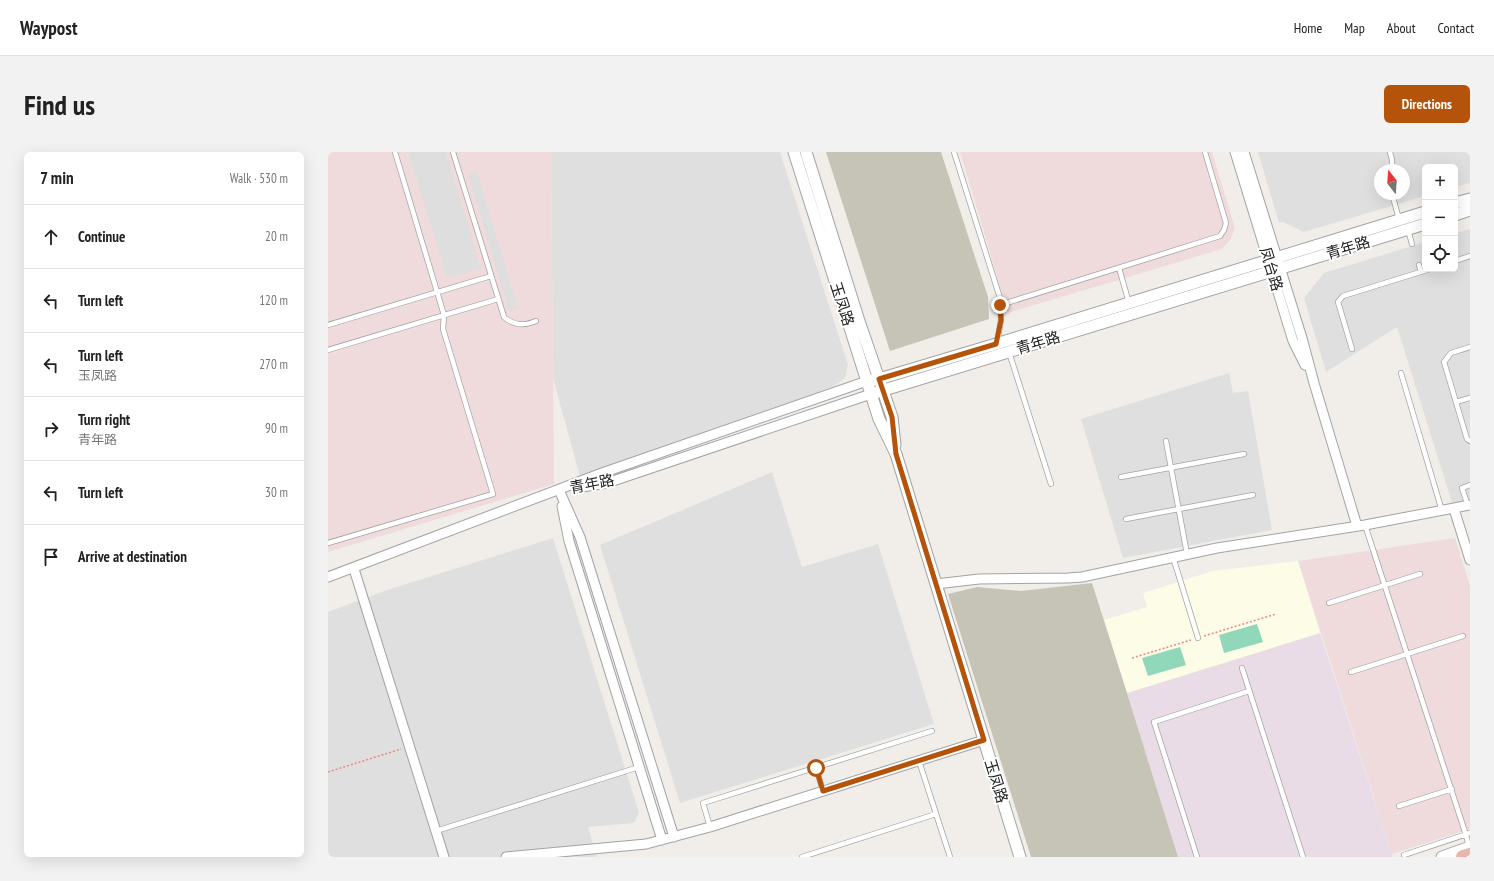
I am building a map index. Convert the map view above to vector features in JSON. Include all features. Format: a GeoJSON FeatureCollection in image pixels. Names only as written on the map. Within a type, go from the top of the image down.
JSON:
{"type":"FeatureCollection","features":[{"type":"Feature","properties":{"kind":"street","name":"玉凤路"},"geometry":{"type":"LineString","coordinates":[[794,152],[879,419],[896,454],[1020,857]]}},
{"type":"Feature","properties":{"kind":"street","name":"玉凤路"},"geometry":{"type":"LineString","coordinates":[[806,152],[892,417],[896,454]]}},
{"type":"Feature","properties":{"kind":"street","name":"凤台路"},"geometry":{"type":"LineString","coordinates":[[1235,152],[1274,264]]}},
{"type":"Feature","properties":{"kind":"street","name":"凤台路"},"geometry":{"type":"LineString","coordinates":[[1244,152],[1293,341],[1314,383],[1361,525]]}},
{"type":"Feature","properties":{"kind":"street"},"geometry":{"type":"LineString","coordinates":[[1458,202],[1470,199]]}},
{"type":"Feature","properties":{"kind":"street"},"geometry":{"type":"LineString","coordinates":[[1458,214],[1470,210]]}},
{"type":"Feature","properties":{"kind":"street","name":"青年路"},"geometry":{"type":"LineString","coordinates":[[559,490],[606,483],[871,394],[1009,352],[1422,213]]}},
{"type":"Feature","properties":{"kind":"street","name":"青年路"},"geometry":{"type":"LineString","coordinates":[[559,490],[602,473],[867,380],[879,379],[1129,303],[1422,225]]}},
{"type":"Feature","properties":{"kind":"street"},"geometry":{"type":"LineString","coordinates":[[328,577],[559,490]]}},
{"type":"Feature","properties":{"kind":"street"},"geometry":{"type":"LineString","coordinates":[[559,490],[569,540],[662,840]]}},
{"type":"Feature","properties":{"kind":"street"},"geometry":{"type":"LineString","coordinates":[[559,490],[580,537],[674,837]]}},
{"type":"Feature","properties":{"kind":"street"},"geometry":{"type":"LineString","coordinates":[[936,584],[979,579],[1082,577],[1187,554],[1454,509],[1469,505]]}},
{"type":"Feature","properties":{"kind":"street"},"geometry":{"type":"LineString","coordinates":[[1454,509],[1470,560]]}},
{"type":"Feature","properties":{"kind":"street"},"geometry":{"type":"LineString","coordinates":[[354,568],[444,857]]}},
{"type":"Feature","properties":{"kind":"street"},"geometry":{"type":"LineString","coordinates":[[506,857],[646,844],[710,827],[984,740]]}},
{"type":"Feature","properties":{"kind":"street"},"geometry":{"type":"LineString","coordinates":[[1442,857],[1468,852]]}},
{"type":"Feature","properties":{"kind":"lane"},"geometry":{"type":"LineString","coordinates":[[328,544],[493,494],[443,329],[444,315],[395,152]]}},
{"type":"Feature","properties":{"kind":"lane"},"geometry":{"type":"LineString","coordinates":[[453,152],[504,317],[508,321],[522,325],[536,321]]}},
{"type":"Feature","properties":{"kind":"lane"},"geometry":{"type":"LineString","coordinates":[[954,152],[1000,298],[1001,320],[996,344]]}},
{"type":"Feature","properties":{"kind":"lane"},"geometry":{"type":"LineString","coordinates":[[1000,305],[1220,236],[1226,223],[1205,152]]}},
{"type":"Feature","properties":{"kind":"lane"},"geometry":{"type":"LineString","coordinates":[[1390,152],[1392,164]]}},
{"type":"Feature","properties":{"kind":"lane"},"geometry":{"type":"LineString","coordinates":[[1394,200],[1400,220]]}},
{"type":"Feature","properties":{"kind":"lane"},"geometry":{"type":"LineString","coordinates":[[1408,229],[1412,244]]}},
{"type":"Feature","properties":{"kind":"lane"},"geometry":{"type":"LineString","coordinates":[[1458,260],[1470,256]]}},
{"type":"Feature","properties":{"kind":"lane"},"geometry":{"type":"LineString","coordinates":[[1352,349],[1338,302],[1343,296],[1421,272],[1419,265]]}},
{"type":"Feature","properties":{"kind":"lane"},"geometry":{"type":"LineString","coordinates":[[1118,268],[1129,303]]}},
{"type":"Feature","properties":{"kind":"lane"},"geometry":{"type":"LineString","coordinates":[[328,325],[491,276]]}},
{"type":"Feature","properties":{"kind":"lane"},"geometry":{"type":"LineString","coordinates":[[328,350],[498,299]]}},
{"type":"Feature","properties":{"kind":"lane"},"geometry":{"type":"LineString","coordinates":[[1470,347],[1451,353],[1444,362],[1467,439],[1470,441]]}},
{"type":"Feature","properties":{"kind":"lane"},"geometry":{"type":"LineString","coordinates":[[1009,352],[1050,484]]}},
{"type":"Feature","properties":{"kind":"lane"},"geometry":{"type":"LineString","coordinates":[[1401,373],[1442,511]]}},
{"type":"Feature","properties":{"kind":"lane"},"geometry":{"type":"LineString","coordinates":[[1456,402],[1470,398]]}},
{"type":"Feature","properties":{"kind":"lane"},"geometry":{"type":"LineString","coordinates":[[1166,441],[1187,554]]}},
{"type":"Feature","properties":{"kind":"lane"},"geometry":{"type":"LineString","coordinates":[[1121,478],[1244,454]]}},
{"type":"Feature","properties":{"kind":"lane"},"geometry":{"type":"LineString","coordinates":[[1469,505],[1462,488],[1470,485]]}},
{"type":"Feature","properties":{"kind":"lane"},"geometry":{"type":"LineString","coordinates":[[1126,519],[1253,495]]}},
{"type":"Feature","properties":{"kind":"lane"},"geometry":{"type":"LineString","coordinates":[[1361,525],[1385,585],[1468,834],[1468,852]]}},
{"type":"Feature","properties":{"kind":"lane"},"geometry":{"type":"LineString","coordinates":[[1173,557],[1198,638]]}},
{"type":"Feature","properties":{"kind":"lane"},"geometry":{"type":"LineString","coordinates":[[1329,603],[1420,574]]}},
{"type":"Feature","properties":{"kind":"lane"},"geometry":{"type":"LineString","coordinates":[[1352,672],[1463,636]]}},
{"type":"Feature","properties":{"kind":"lane"},"geometry":{"type":"LineString","coordinates":[[1242,668],[1303,857]]}},
{"type":"Feature","properties":{"kind":"lane"},"geometry":{"type":"LineString","coordinates":[[1197,857],[1154,722],[1249,691]]}},
{"type":"Feature","properties":{"kind":"lane"},"geometry":{"type":"LineString","coordinates":[[710,827],[702,803],[932,731]]}},
{"type":"Feature","properties":{"kind":"lane"},"geometry":{"type":"LineString","coordinates":[[919,761],[950,857]]}},
{"type":"Feature","properties":{"kind":"lane"},"geometry":{"type":"LineString","coordinates":[[436,831],[639,767]]}},
{"type":"Feature","properties":{"kind":"lane"},"geometry":{"type":"LineString","coordinates":[[816,768],[823,791]]}},
{"type":"Feature","properties":{"kind":"lane"},"geometry":{"type":"LineString","coordinates":[[1399,806],[1452,789]]}},
{"type":"Feature","properties":{"kind":"lane"},"geometry":{"type":"LineString","coordinates":[[802,857],[936,814]]}},
{"type":"Feature","properties":{"kind":"lane"},"geometry":{"type":"LineString","coordinates":[[1404,855],[1468,834]]}},
{"type":"Feature","properties":{"kind":"path"},"geometry":{"type":"LineString","coordinates":[[328,772],[409,747]]}},
{"type":"Feature","properties":{"kind":"shaded area"},"geometry":{"type":"Polygon","coordinates":[[[328,152],[551,152],[554,484],[328,552],[328,152]]]}},
{"type":"Feature","properties":{"kind":"shaded area"},"geometry":{"type":"Polygon","coordinates":[[[408,152],[446,152],[481,268],[447,278],[408,152]]]}},
{"type":"Feature","properties":{"kind":"shaded area"},"geometry":{"type":"Polygon","coordinates":[[[551,152],[780,152],[848,365],[845,378],[834,386],[582,484],[553,378],[551,152]]]}},
{"type":"Feature","properties":{"kind":"shaded area"},"geometry":{"type":"Polygon","coordinates":[[[826,152],[941,152],[988,297],[989,319],[890,351],[826,152]]]}},
{"type":"Feature","properties":{"kind":"shaded area"},"geometry":{"type":"Polygon","coordinates":[[[960,152],[1212,152],[1235,228],[1231,239],[1222,249],[1008,313],[960,152]]]}},
{"type":"Feature","properties":{"kind":"shaded area"},"geometry":{"type":"Polygon","coordinates":[[[1258,152],[1470,152],[1470,183],[1458,186],[1458,164],[1422,164],[1422,197],[1304,232],[1283,222],[1279,223],[1258,152]]]}},
{"type":"Feature","properties":{"kind":"shaded area"},"geometry":{"type":"Polygon","coordinates":[[[477,171],[518,309],[509,311],[468,174],[477,171]]]}},
{"type":"Feature","properties":{"kind":"shaded area"},"geometry":{"type":"Polygon","coordinates":[[[1470,229],[1470,506],[1454,509],[1397,327],[1326,372],[1304,298],[1324,273],[1422,243],[1422,272],[1458,272],[1458,232],[1470,229]]]}},
{"type":"Feature","properties":{"kind":"shaded area"},"geometry":{"type":"Polygon","coordinates":[[[1229,373],[1233,393],[1248,391],[1272,530],[1123,558],[1081,419],[1229,373]]]}},
{"type":"Feature","properties":{"kind":"shaded area"},"geometry":{"type":"Polygon","coordinates":[[[772,472],[802,567],[878,544],[934,724],[680,803],[600,545],[772,472]]]}},
{"type":"Feature","properties":{"kind":"shaded area"},"geometry":{"type":"Polygon","coordinates":[[[553,538],[639,813],[634,823],[588,827],[597,857],[328,857],[328,612],[387,590],[553,538]]]}},
{"type":"Feature","properties":{"kind":"shaded area"},"geometry":{"type":"Polygon","coordinates":[[[1455,538],[1470,586],[1470,829],[1392,854],[1298,561],[1455,538]]]}},
{"type":"Feature","properties":{"kind":"shaded area"},"geometry":{"type":"Polygon","coordinates":[[[1298,561],[1320,633],[1127,693],[1104,620],[1147,607],[1143,593],[1213,571],[1298,561]]]}},
{"type":"Feature","properties":{"kind":"shaded area"},"geometry":{"type":"Polygon","coordinates":[[[1092,583],[1178,857],[1031,857],[948,594],[977,587],[1021,591],[1092,583]]]}},
{"type":"Feature","properties":{"kind":"shaded area"},"geometry":{"type":"Polygon","coordinates":[[[1320,633],[1393,857],[1178,857],[1127,693],[1320,633]]]}},
{"type":"Feature","properties":{"kind":"green space"},"geometry":{"type":"Polygon","coordinates":[[[1257,624],[1263,642],[1224,653],[1219,635],[1257,624]]]}},
{"type":"Feature","properties":{"kind":"green space"},"geometry":{"type":"Polygon","coordinates":[[[1180,647],[1186,665],[1148,676],[1142,658],[1180,647]]]}},
{"type":"Feature","properties":{"kind":"route"},"geometry":{"type":"LineString","coordinates":[[816,768],[823,791],[984,740],[896,454],[892,417],[879,379],[996,344],[1001,320],[1000,305]]}}]}
